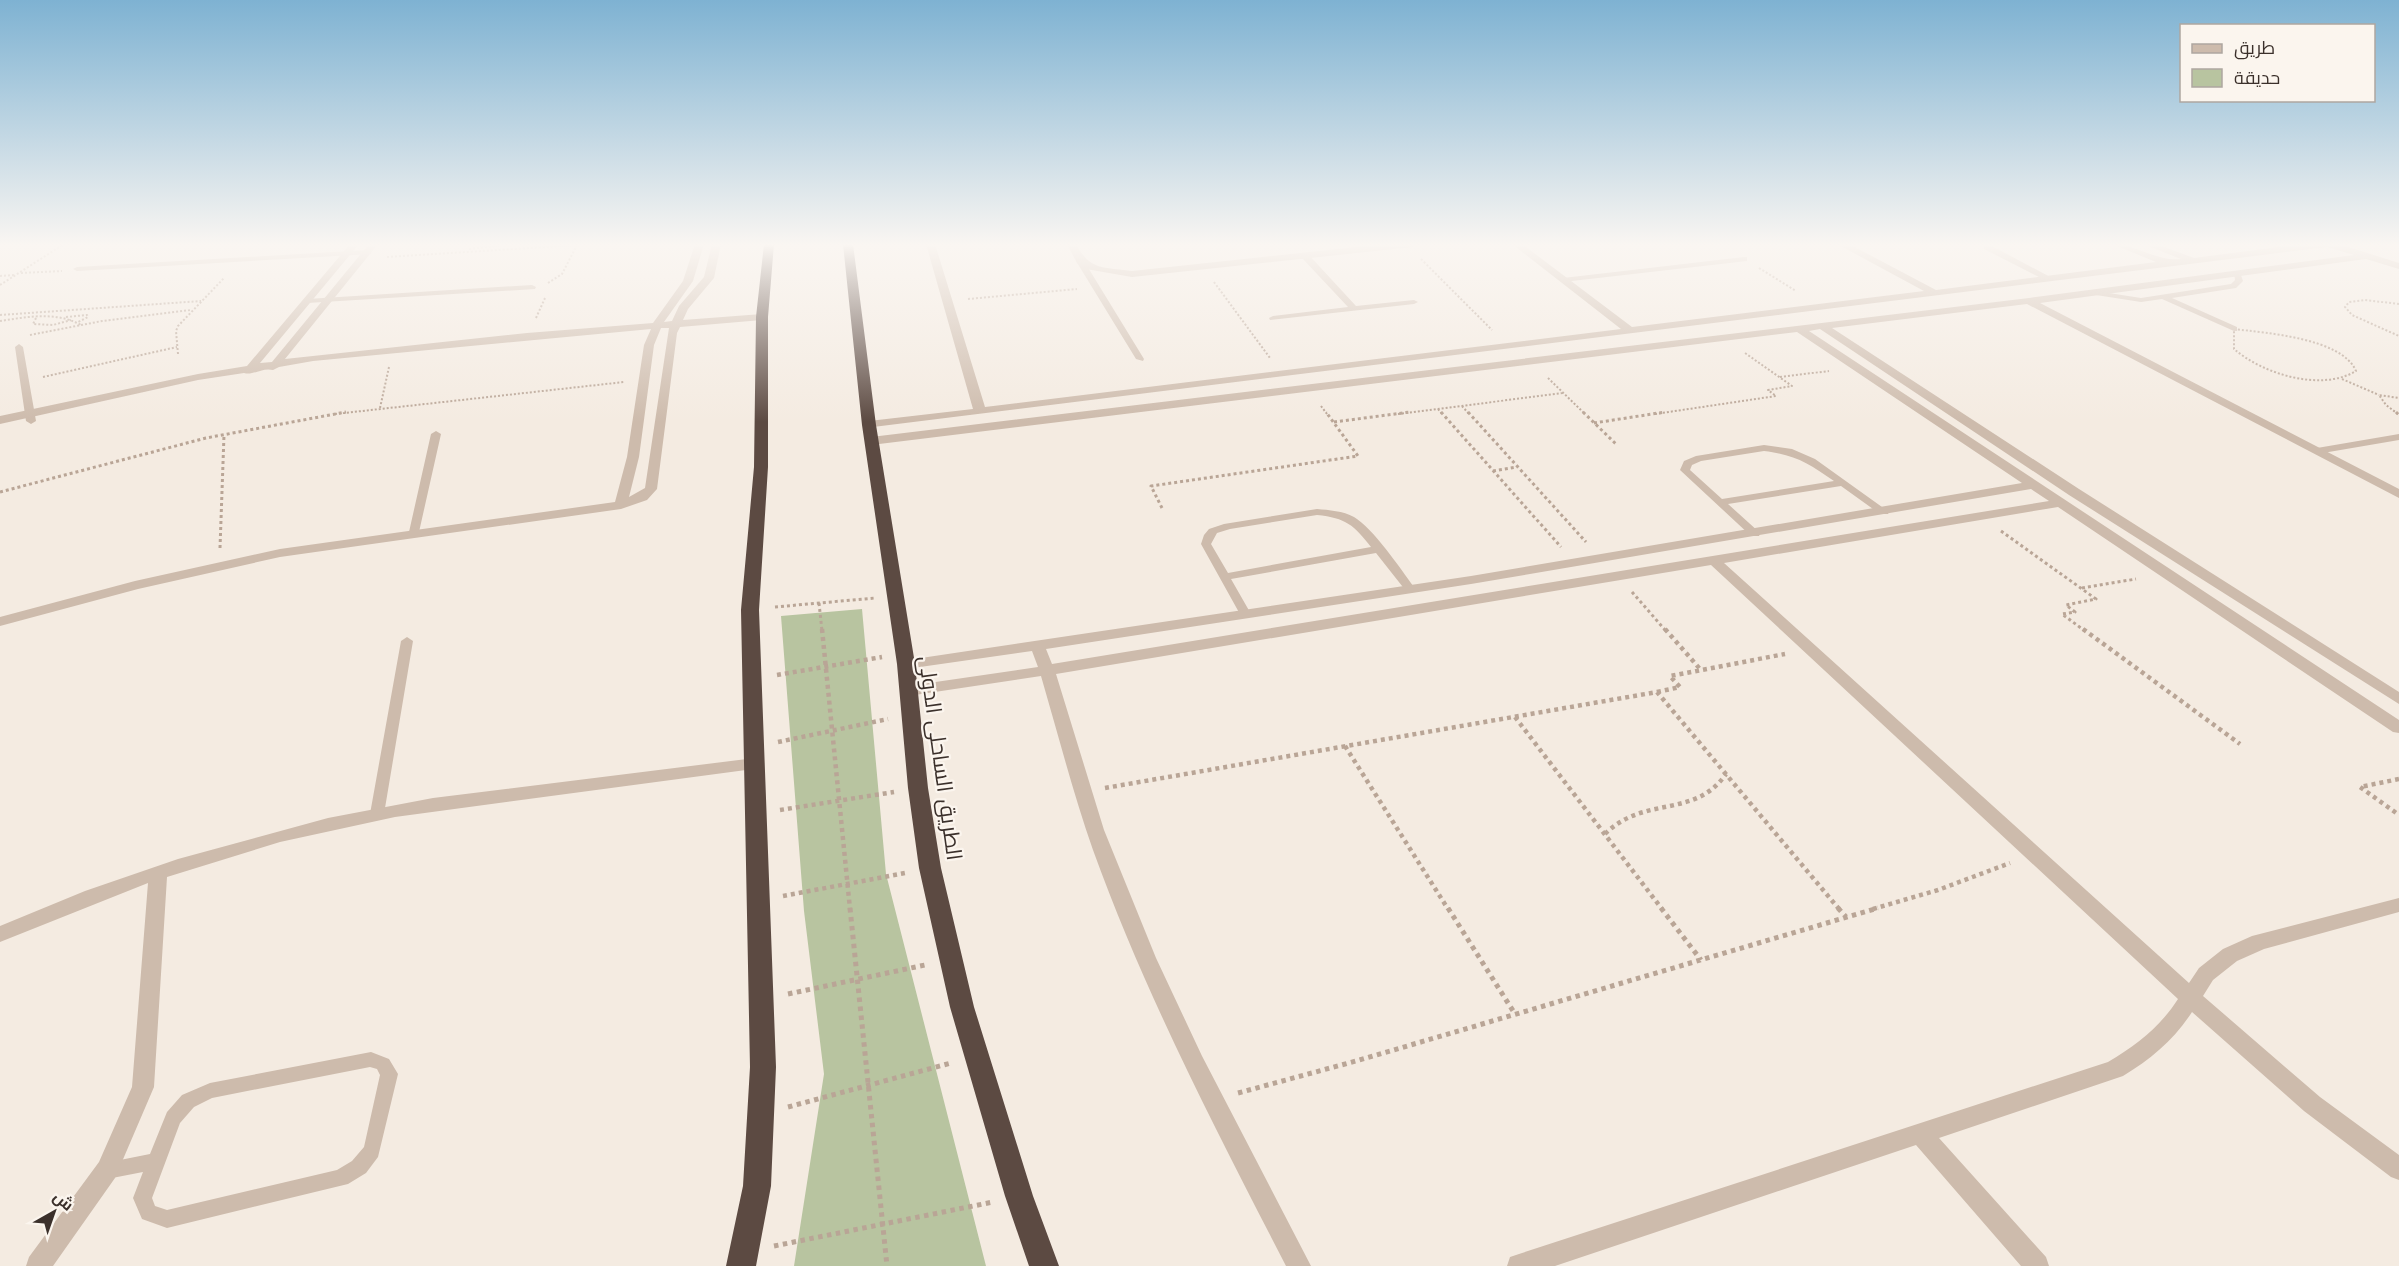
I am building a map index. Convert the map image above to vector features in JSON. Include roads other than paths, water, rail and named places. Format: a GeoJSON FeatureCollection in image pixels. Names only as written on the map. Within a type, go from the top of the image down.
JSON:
{"type":"FeatureCollection","features":[{"type":"Feature","properties":{"kind":"highway"},"geometry":{"type":"LineString","coordinates":[[742,1259],[757,1186],[764,1067],[750,610],[761,467],[764,303]]}},
{"type":"Feature","properties":{"kind":"highway","name":"الطريق الساحلى الدولى"},"geometry":{"type":"LineString","coordinates":[[855,303],[870,433],[904,659],[918,788],[930,868],[951,960],[977,1056],[1019,1196],[1044,1266]]}},
{"type":"Feature","properties":{"kind":"street"},"geometry":{"type":"LineString","coordinates":[[242,378],[305,303]]}},
{"type":"Feature","properties":{"kind":"street"},"geometry":{"type":"LineString","coordinates":[[267,374],[325,303]]}},
{"type":"Feature","properties":{"kind":"street"},"geometry":{"type":"LineString","coordinates":[[621,505],[633,457],[655,329],[673,303]]}},
{"type":"Feature","properties":{"kind":"street"},"geometry":{"type":"LineString","coordinates":[[0,622],[124,587],[219,565],[414,532],[621,505],[642,497],[651,489],[673,328],[687,303]]}},
{"type":"Feature","properties":{"kind":"street"},"geometry":{"type":"LineString","coordinates":[[947,303],[980,411]]}},
{"type":"Feature","properties":{"kind":"street"},"geometry":{"type":"LineString","coordinates":[[1593,303],[1629,330]]}},
{"type":"Feature","properties":{"kind":"street"},"geometry":{"type":"LineString","coordinates":[[870,433],[980,411],[1853,303]]}},
{"type":"Feature","properties":{"kind":"street"},"geometry":{"type":"LineString","coordinates":[[870,433],[1308,388],[2020,303]]}},
{"type":"Feature","properties":{"kind":"street"},"geometry":{"type":"LineString","coordinates":[[2031,303],[2399,494]]}},
{"type":"Feature","properties":{"kind":"street"},"geometry":{"type":"LineString","coordinates":[[0,428],[30,417],[276,363],[386,349],[762,322]]}},
{"type":"Feature","properties":{"kind":"street"},"geometry":{"type":"LineString","coordinates":[[1822,326],[2074,492],[2399,699]]}},
{"type":"Feature","properties":{"kind":"street"},"geometry":{"type":"LineString","coordinates":[[0,420],[30,417],[340,362],[655,329]]}},
{"type":"Feature","properties":{"kind":"street"},"geometry":{"type":"LineString","coordinates":[[1799,329],[2399,728]]}},
{"type":"Feature","properties":{"kind":"street"},"geometry":{"type":"LineString","coordinates":[[904,659],[1037,646],[1410,589],[1755,534],[2034,485]]}},
{"type":"Feature","properties":{"kind":"street"},"geometry":{"type":"LineString","coordinates":[[908,691],[2061,503]]}},
{"type":"Feature","properties":{"kind":"street"},"geometry":{"type":"LineString","coordinates":[[1714,561],[2189,997],[2312,1104],[2399,1169]]}},
{"type":"Feature","properties":{"kind":"street"},"geometry":{"type":"LineString","coordinates":[[1037,646],[1047,670],[1102,851],[1141,945],[1213,1100],[1299,1266]]}},
{"type":"Feature","properties":{"kind":"street"},"geometry":{"type":"LineString","coordinates":[[0,934],[158,873],[255,843],[377,814],[754,755]]}},
{"type":"Feature","properties":{"kind":"street"},"geometry":{"type":"LineString","coordinates":[[38,1266],[107,1170],[143,1087],[158,873]]}},
{"type":"Feature","properties":{"kind":"street"},"geometry":{"type":"LineString","coordinates":[[1519,1266],[2115,1068],[2140,1054],[2160,1037],[2177,1018],[2206,974],[2230,955],[2259,942],[2399,905]]}},
{"type":"Feature","properties":{"kind":"street"},"geometry":{"type":"LineString","coordinates":[[1920,1133],[2037,1266]]}},
{"type":"Feature","properties":{"kind":"lane"},"geometry":{"type":"LineString","coordinates":[[1106,303],[1140,359]]}},
{"type":"Feature","properties":{"kind":"lane"},"geometry":{"type":"LineString","coordinates":[[1349,303],[1354,309]]}},
{"type":"Feature","properties":{"kind":"lane"},"geometry":{"type":"LineString","coordinates":[[1273,318],[1405,303]]}},
{"type":"Feature","properties":{"kind":"lane"},"geometry":{"type":"LineString","coordinates":[[2178,303],[2234,329]]}},
{"type":"Feature","properties":{"kind":"lane"},"geometry":{"type":"LineString","coordinates":[[19,347],[30,417]]}},
{"type":"Feature","properties":{"kind":"lane"},"geometry":{"type":"LineString","coordinates":[[414,532],[436,434]]}},
{"type":"Feature","properties":{"kind":"lane"},"geometry":{"type":"LineString","coordinates":[[2317,451],[2399,437]]}},
{"type":"Feature","properties":{"kind":"lane"},"geometry":{"type":"LineString","coordinates":[[1755,534],[1688,474],[1686,466],[1688,463],[1699,458],[1772,448],[1805,457],[1884,512]]}},
{"type":"Feature","properties":{"kind":"lane"},"geometry":{"type":"LineString","coordinates":[[1720,502],[1843,483]]}},
{"type":"Feature","properties":{"kind":"lane"},"geometry":{"type":"LineString","coordinates":[[1245,614],[1206,544],[1206,540],[1213,531],[1228,526],[1317,512],[1335,514],[1356,523],[1410,589]]}},
{"type":"Feature","properties":{"kind":"lane"},"geometry":{"type":"LineString","coordinates":[[1224,577],[1378,549]]}},
{"type":"Feature","properties":{"kind":"lane"},"geometry":{"type":"LineString","coordinates":[[377,814],[407,641]]}},
{"type":"Feature","properties":{"kind":"lane"},"geometry":{"type":"LineString","coordinates":[[371,1059],[383,1064],[389,1074],[372,1151],[359,1167],[341,1178],[167,1219],[149,1213],[142,1198],[156,1161],[173,1118],[188,1101],[210,1091],[371,1059]]}},
{"type":"Feature","properties":{"kind":"lane"},"geometry":{"type":"LineString","coordinates":[[107,1170],[156,1161]]}}]}
